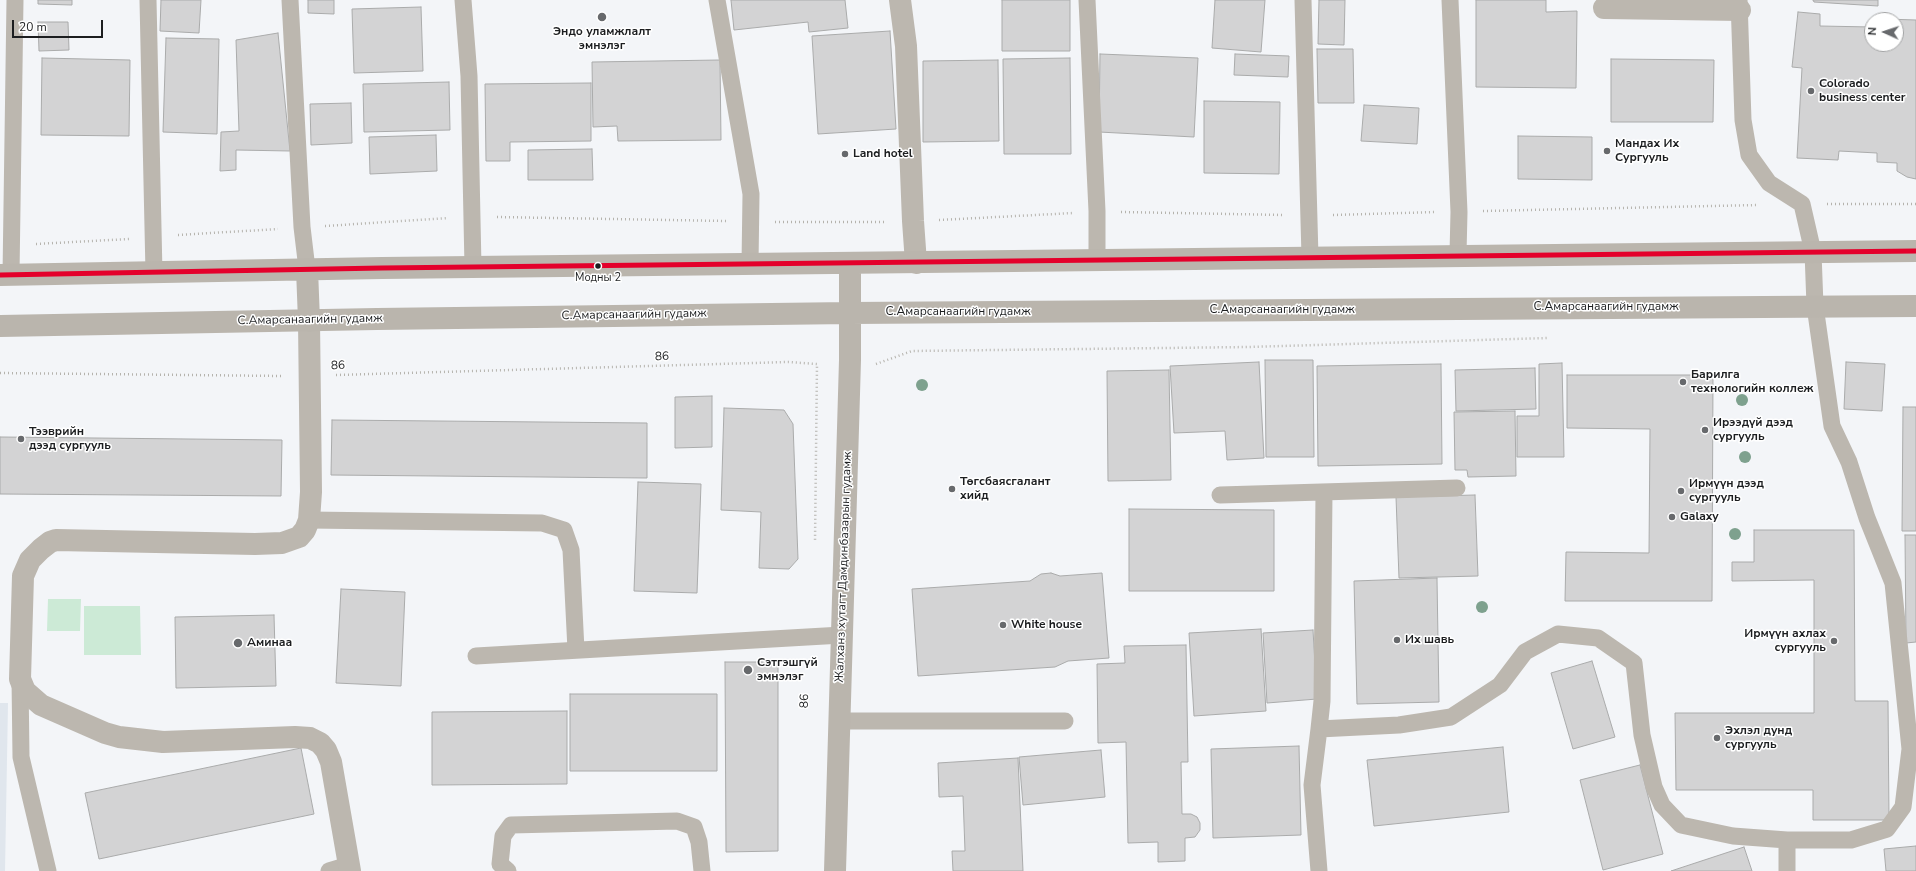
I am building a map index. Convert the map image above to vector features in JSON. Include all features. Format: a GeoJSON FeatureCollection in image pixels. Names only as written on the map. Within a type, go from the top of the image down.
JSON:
{"type":"FeatureCollection","features":[{"type":"Feature","properties":{"kind":"main road"},"geometry":{"type":"LineString","coordinates":[[6,275],[307,269],[916,263],[1458,254],[1916,250]]}},
{"type":"Feature","properties":{"kind":"main road","name":"Жалханз хутагт Дамдинбазарын гудамж"},"geometry":{"type":"LineString","coordinates":[[835,871],[850,313],[850,263]]}},
{"type":"Feature","properties":{"kind":"main road"},"geometry":{"type":"LineString","coordinates":[[307,269],[309,321]]}},
{"type":"Feature","properties":{"kind":"main road","name":"С.Амарсанаагийн гудамж"},"geometry":{"type":"LineString","coordinates":[[0,326],[850,313],[1916,306]]}},
{"type":"Feature","properties":{"kind":"street"},"geometry":{"type":"LineString","coordinates":[[900,0],[906,46],[916,263]]}},
{"type":"Feature","properties":{"kind":"street"},"geometry":{"type":"LineString","coordinates":[[1604,8],[1740,5]]}},
{"type":"Feature","properties":{"kind":"street"},"geometry":{"type":"LineString","coordinates":[[309,321],[311,492],[309,520],[299,536],[282,543],[255,544],[56,540],[45,545],[30,560],[23,576],[20,679],[25,692],[41,705],[105,733],[119,737],[163,742],[295,737],[310,738],[320,743],[326,750],[331,762],[350,868]]}},
{"type":"Feature","properties":{"kind":"lane"},"geometry":{"type":"LineString","coordinates":[[6,275],[12,245],[15,0]]}},
{"type":"Feature","properties":{"kind":"lane"},"geometry":{"type":"LineString","coordinates":[[148,0],[154,273]]}},
{"type":"Feature","properties":{"kind":"lane"},"geometry":{"type":"LineString","coordinates":[[290,0],[302,227],[307,269]]}},
{"type":"Feature","properties":{"kind":"lane"},"geometry":{"type":"LineString","coordinates":[[463,0],[469,76],[474,267]]}},
{"type":"Feature","properties":{"kind":"lane"},"geometry":{"type":"LineString","coordinates":[[717,0],[750,194],[750,264]]}},
{"type":"Feature","properties":{"kind":"lane"},"geometry":{"type":"LineString","coordinates":[[1087,0],[1098,211],[1096,259]]}},
{"type":"Feature","properties":{"kind":"lane"},"geometry":{"type":"LineString","coordinates":[[1303,0],[1310,257]]}},
{"type":"Feature","properties":{"kind":"lane"},"geometry":{"type":"LineString","coordinates":[[1450,0],[1459,212],[1458,254]]}},
{"type":"Feature","properties":{"kind":"lane"},"geometry":{"type":"LineString","coordinates":[[1319,728],[1399,725],[1451,717],[1500,685],[1525,652],[1558,634],[1598,638],[1634,663],[1642,735],[1654,787],[1662,805],[1681,825],[1733,836],[1787,840],[1851,840],[1887,829],[1903,807],[1910,749],[1893,584],[1867,518],[1849,462],[1832,426],[1815,306],[1813,252],[1802,204],[1769,183],[1750,155],[1743,120],[1740,5]]}},
{"type":"Feature","properties":{"kind":"lane"},"geometry":{"type":"LineString","coordinates":[[1220,495],[1457,488]]}},
{"type":"Feature","properties":{"kind":"lane"},"geometry":{"type":"LineString","coordinates":[[1319,871],[1312,784],[1322,701],[1324,493]]}},
{"type":"Feature","properties":{"kind":"lane"},"geometry":{"type":"LineString","coordinates":[[309,520],[542,523],[564,530],[571,550],[576,650]]}},
{"type":"Feature","properties":{"kind":"lane"},"geometry":{"type":"LineString","coordinates":[[476,656],[842,635]]}},
{"type":"Feature","properties":{"kind":"lane"},"geometry":{"type":"LineString","coordinates":[[20,679],[21,757],[48,871]]}},
{"type":"Feature","properties":{"kind":"lane"},"geometry":{"type":"LineString","coordinates":[[839,721],[1065,721]]}},
{"type":"Feature","properties":{"kind":"lane"},"geometry":{"type":"LineString","coordinates":[[508,871],[500,864],[503,836],[511,825],[677,821],[694,826],[699,842],[702,871]]}},
{"type":"Feature","properties":{"kind":"lane"},"geometry":{"type":"LineString","coordinates":[[1787,840],[1787,871]]}},
{"type":"Feature","properties":{"kind":"lane"},"geometry":{"type":"LineString","coordinates":[[329,871],[350,868]]}},
{"type":"Feature","properties":{"kind":"path"},"geometry":{"type":"LineString","coordinates":[[12,245],[472,216],[751,222],[913,221],[1098,211],[1308,216],[1802,204],[1916,204]]}},
{"type":"Feature","properties":{"kind":"path"},"geometry":{"type":"LineString","coordinates":[[872,366],[912,351],[1249,347],[1548,338]]}},
{"type":"Feature","properties":{"kind":"path","name":"86"},"geometry":{"type":"LineString","coordinates":[[0,373],[310,376],[788,362],[817,364],[815,547]]}},
{"type":"Feature","properties":{"kind":"shaded area"},"geometry":{"type":"Polygon","coordinates":[[[0,703],[8,703],[5,871],[0,871],[0,703]]]}},
{"type":"Feature","properties":{"kind":"green space"},"geometry":{"type":"Polygon","coordinates":[[[48,599],[81,599],[80,631],[47,631],[48,599]]]}},
{"type":"Feature","properties":{"kind":"green space"},"geometry":{"type":"Polygon","coordinates":[[[84,606],[140,606],[141,655],[84,655],[84,606]]]}},
{"type":"Feature","properties":{"kind":"building"},"geometry":{"type":"Polygon","coordinates":[[[38,0],[72,0],[72,5],[38,4],[38,0]]]}},
{"type":"Feature","properties":{"kind":"building"},"geometry":{"type":"Polygon","coordinates":[[[161,0],[201,0],[199,33],[160,31],[161,0]]]}},
{"type":"Feature","properties":{"kind":"building"},"geometry":{"type":"Polygon","coordinates":[[[308,0],[334,0],[334,14],[308,13],[308,0]]]}},
{"type":"Feature","properties":{"kind":"building"},"geometry":{"type":"Polygon","coordinates":[[[731,0],[845,0],[848,28],[809,32],[808,22],[734,30],[731,0]]]}},
{"type":"Feature","properties":{"kind":"building"},"geometry":{"type":"Polygon","coordinates":[[[1002,0],[1070,0],[1070,51],[1002,51],[1002,0]]]}},
{"type":"Feature","properties":{"kind":"building"},"geometry":{"type":"Polygon","coordinates":[[[1215,0],[1265,0],[1261,52],[1212,48],[1215,0]]]}},
{"type":"Feature","properties":{"kind":"building"},"geometry":{"type":"Polygon","coordinates":[[[1319,0],[1345,0],[1344,45],[1318,44],[1319,0]]]}},
{"type":"Feature","properties":{"kind":"building"},"geometry":{"type":"Polygon","coordinates":[[[1476,0],[1546,0],[1546,12],[1577,11],[1576,88],[1476,87],[1476,0]]]}},
{"type":"Feature","properties":{"kind":"building"},"geometry":{"type":"Polygon","coordinates":[[[1813,0],[1878,0],[1878,6],[1814,2],[1813,0]]]}},
{"type":"Feature","properties":{"kind":"building"},"geometry":{"type":"Polygon","coordinates":[[[421,7],[423,71],[354,73],[352,9],[421,7]]]}},
{"type":"Feature","properties":{"kind":"building"},"geometry":{"type":"Polygon","coordinates":[[[1798,12],[1820,14],[1820,26],[1864,27],[1864,52],[1904,52],[1904,20],[1916,20],[1916,179],[1907,177],[1897,171],[1897,163],[1877,162],[1877,153],[1839,151],[1838,160],[1797,158],[1802,68],[1792,67],[1798,12]]]}},
{"type":"Feature","properties":{"kind":"building"},"geometry":{"type":"Polygon","coordinates":[[[38,22],[68,22],[69,50],[39,51],[38,22]]]}},
{"type":"Feature","properties":{"kind":"building"},"geometry":{"type":"Polygon","coordinates":[[[890,31],[896,129],[818,134],[812,36],[890,31]]]}},
{"type":"Feature","properties":{"kind":"building"},"geometry":{"type":"Polygon","coordinates":[[[278,33],[290,151],[236,150],[236,170],[220,171],[221,132],[239,131],[236,40],[278,33]]]}},
{"type":"Feature","properties":{"kind":"building"},"geometry":{"type":"Polygon","coordinates":[[[166,38],[219,39],[217,134],[163,132],[166,38]]]}},
{"type":"Feature","properties":{"kind":"building"},"geometry":{"type":"Polygon","coordinates":[[[1317,49],[1353,49],[1354,103],[1318,103],[1317,49]]]}},
{"type":"Feature","properties":{"kind":"building"},"geometry":{"type":"Polygon","coordinates":[[[1100,54],[1198,58],[1194,137],[1099,132],[1100,54]]]}},
{"type":"Feature","properties":{"kind":"building"},"geometry":{"type":"Polygon","coordinates":[[[1235,54],[1289,56],[1288,77],[1234,75],[1235,54]]]}},
{"type":"Feature","properties":{"kind":"building"},"geometry":{"type":"Polygon","coordinates":[[[42,58],[130,60],[129,136],[41,135],[42,58]]]}},
{"type":"Feature","properties":{"kind":"building"},"geometry":{"type":"Polygon","coordinates":[[[1070,58],[1071,154],[1004,154],[1003,59],[1070,58]]]}},
{"type":"Feature","properties":{"kind":"building"},"geometry":{"type":"Polygon","coordinates":[[[1611,59],[1714,60],[1713,122],[1611,122],[1611,59]]]}},
{"type":"Feature","properties":{"kind":"building"},"geometry":{"type":"Polygon","coordinates":[[[720,60],[721,140],[618,141],[617,126],[593,127],[592,62],[720,60]]]}},
{"type":"Feature","properties":{"kind":"building"},"geometry":{"type":"Polygon","coordinates":[[[998,60],[999,141],[923,142],[923,61],[998,60]]]}},
{"type":"Feature","properties":{"kind":"building"},"geometry":{"type":"Polygon","coordinates":[[[449,82],[450,130],[364,132],[363,84],[449,82]]]}},
{"type":"Feature","properties":{"kind":"building"},"geometry":{"type":"Polygon","coordinates":[[[591,83],[591,141],[510,142],[510,161],[486,161],[485,84],[591,83]]]}},
{"type":"Feature","properties":{"kind":"building"},"geometry":{"type":"Polygon","coordinates":[[[1204,101],[1280,102],[1279,174],[1204,173],[1204,101]]]}},
{"type":"Feature","properties":{"kind":"building"},"geometry":{"type":"Polygon","coordinates":[[[351,103],[352,143],[311,145],[310,104],[351,103]]]}},
{"type":"Feature","properties":{"kind":"building"},"geometry":{"type":"Polygon","coordinates":[[[1364,105],[1419,108],[1417,144],[1361,141],[1364,105]]]}},
{"type":"Feature","properties":{"kind":"building"},"geometry":{"type":"Polygon","coordinates":[[[436,135],[437,171],[370,174],[369,137],[436,135]]]}},
{"type":"Feature","properties":{"kind":"building"},"geometry":{"type":"Polygon","coordinates":[[[1518,136],[1592,137],[1592,180],[1518,179],[1518,136]]]}},
{"type":"Feature","properties":{"kind":"building"},"geometry":{"type":"Polygon","coordinates":[[[592,149],[593,180],[528,180],[528,150],[592,149]]]}},
{"type":"Feature","properties":{"kind":"building"},"geometry":{"type":"Polygon","coordinates":[[[1265,360],[1313,360],[1314,457],[1266,457],[1265,360]]]}},
{"type":"Feature","properties":{"kind":"building"},"geometry":{"type":"Polygon","coordinates":[[[1259,362],[1264,458],[1227,460],[1225,431],[1174,433],[1170,366],[1259,362]]]}},
{"type":"Feature","properties":{"kind":"building"},"geometry":{"type":"Polygon","coordinates":[[[1846,362],[1885,364],[1882,411],[1844,409],[1846,362]]]}},
{"type":"Feature","properties":{"kind":"building"},"geometry":{"type":"Polygon","coordinates":[[[1562,363],[1564,457],[1517,457],[1517,416],[1539,416],[1539,364],[1562,363]]]}},
{"type":"Feature","properties":{"kind":"building"},"geometry":{"type":"Polygon","coordinates":[[[1441,364],[1442,464],[1318,466],[1317,366],[1441,364]]]}},
{"type":"Feature","properties":{"kind":"building"},"geometry":{"type":"Polygon","coordinates":[[[1535,368],[1536,409],[1456,411],[1455,370],[1535,368]]]}},
{"type":"Feature","properties":{"kind":"building"},"geometry":{"type":"Polygon","coordinates":[[[1169,370],[1171,480],[1108,481],[1107,371],[1169,370]]]}},
{"type":"Feature","properties":{"kind":"building","name":"Ирмүүн дээд сургууль"},"geometry":{"type":"Polygon","coordinates":[[[1567,375],[1713,375],[1712,601],[1565,601],[1566,552],[1649,553],[1650,429],[1567,428],[1567,375]]]}},
{"type":"Feature","properties":{"kind":"building"},"geometry":{"type":"Polygon","coordinates":[[[712,396],[712,447],[675,448],[675,397],[712,396]]]}},
{"type":"Feature","properties":{"kind":"building"},"geometry":{"type":"Polygon","coordinates":[[[1903,407],[1916,407],[1916,531],[1902,531],[1903,407]]]}},
{"type":"Feature","properties":{"kind":"building"},"geometry":{"type":"Polygon","coordinates":[[[724,408],[784,410],[793,424],[798,559],[789,569],[759,568],[761,512],[721,510],[724,408]]]}},
{"type":"Feature","properties":{"kind":"building"},"geometry":{"type":"Polygon","coordinates":[[[1515,411],[1516,476],[1468,477],[1467,470],[1455,470],[1454,412],[1515,411]]]}},
{"type":"Feature","properties":{"kind":"building"},"geometry":{"type":"Polygon","coordinates":[[[332,420],[647,423],[647,478],[331,475],[332,420]]]}},
{"type":"Feature","properties":{"kind":"building"},"geometry":{"type":"Polygon","coordinates":[[[0,437],[282,440],[281,496],[0,494],[0,437]]]}},
{"type":"Feature","properties":{"kind":"building"},"geometry":{"type":"Polygon","coordinates":[[[638,482],[701,484],[697,593],[634,591],[638,482]]]}},
{"type":"Feature","properties":{"kind":"building"},"geometry":{"type":"Polygon","coordinates":[[[1475,495],[1478,576],[1399,578],[1396,497],[1475,495]]]}},
{"type":"Feature","properties":{"kind":"building"},"geometry":{"type":"Polygon","coordinates":[[[1129,509],[1274,510],[1274,591],[1129,591],[1129,509]]]}},
{"type":"Feature","properties":{"kind":"building","name":"Ирмүүн ахлах сургууль"},"geometry":{"type":"Polygon","coordinates":[[[1754,530],[1854,530],[1855,701],[1888,701],[1889,820],[1813,820],[1813,790],[1676,790],[1675,713],[1814,713],[1814,580],[1732,581],[1732,562],[1754,562],[1754,530]]]}},
{"type":"Feature","properties":{"kind":"building"},"geometry":{"type":"Polygon","coordinates":[[[1905,535],[1916,535],[1916,642],[1906,643],[1905,535]]]}},
{"type":"Feature","properties":{"kind":"building"},"geometry":{"type":"Polygon","coordinates":[[[1051,573],[1060,576],[1102,573],[1109,658],[1068,661],[1055,667],[918,676],[912,589],[1030,581],[1041,574],[1051,573]]]}},
{"type":"Feature","properties":{"kind":"building"},"geometry":{"type":"Polygon","coordinates":[[[1437,578],[1439,702],[1357,704],[1354,581],[1437,578]]]}},
{"type":"Feature","properties":{"kind":"building"},"geometry":{"type":"Polygon","coordinates":[[[341,589],[405,592],[401,686],[336,683],[341,589]]]}},
{"type":"Feature","properties":{"kind":"building"},"geometry":{"type":"Polygon","coordinates":[[[274,615],[276,686],[176,688],[175,617],[274,615]]]}},
{"type":"Feature","properties":{"kind":"building"},"geometry":{"type":"Polygon","coordinates":[[[1261,629],[1266,711],[1194,716],[1189,633],[1261,629]]]}},
{"type":"Feature","properties":{"kind":"building"},"geometry":{"type":"Polygon","coordinates":[[[1313,630],[1317,699],[1267,703],[1263,633],[1313,630]]]}},
{"type":"Feature","properties":{"kind":"building"},"geometry":{"type":"Polygon","coordinates":[[[1186,645],[1188,762],[1181,762],[1182,814],[1191,814],[1197,817],[1200,823],[1200,830],[1195,837],[1185,838],[1185,861],[1158,862],[1158,842],[1128,843],[1126,742],[1098,743],[1097,664],[1125,663],[1124,646],[1186,645]]]}},
{"type":"Feature","properties":{"kind":"building"},"geometry":{"type":"Polygon","coordinates":[[[1592,661],[1615,737],[1573,749],[1551,673],[1592,661]]]}},
{"type":"Feature","properties":{"kind":"building"},"geometry":{"type":"Polygon","coordinates":[[[725,662],[778,662],[778,851],[726,852],[725,662]]]}},
{"type":"Feature","properties":{"kind":"building"},"geometry":{"type":"Polygon","coordinates":[[[570,694],[717,694],[717,771],[570,771],[570,694]]]}},
{"type":"Feature","properties":{"kind":"building"},"geometry":{"type":"Polygon","coordinates":[[[567,711],[567,784],[432,785],[432,712],[567,711]]]}},
{"type":"Feature","properties":{"kind":"building"},"geometry":{"type":"Polygon","coordinates":[[[1299,746],[1301,835],[1213,838],[1211,749],[1299,746]]]}},
{"type":"Feature","properties":{"kind":"building"},"geometry":{"type":"Polygon","coordinates":[[[1503,747],[1509,812],[1374,826],[1367,760],[1503,747]]]}},
{"type":"Feature","properties":{"kind":"building"},"geometry":{"type":"Polygon","coordinates":[[[301,748],[314,814],[99,859],[85,793],[301,748]]]}},
{"type":"Feature","properties":{"kind":"building"},"geometry":{"type":"Polygon","coordinates":[[[1101,750],[1105,797],[1023,805],[1019,757],[1101,750]]]}},
{"type":"Feature","properties":{"kind":"building"},"geometry":{"type":"Polygon","coordinates":[[[1018,758],[1023,871],[953,871],[952,851],[965,851],[963,796],[939,797],[938,763],[1018,758]]]}},
{"type":"Feature","properties":{"kind":"building"},"geometry":{"type":"Polygon","coordinates":[[[1640,765],[1663,854],[1603,870],[1580,780],[1640,765]]]}},
{"type":"Feature","properties":{"kind":"building"},"geometry":{"type":"Polygon","coordinates":[[[1916,846],[1916,871],[1886,871],[1884,849],[1916,846]]]}},
{"type":"Feature","properties":{"kind":"building"},"geometry":{"type":"Polygon","coordinates":[[[1744,847],[1752,871],[1671,871],[1744,847]]]}},
{"type":"Feature","properties":{"kind":"transit line"},"geometry":{"type":"LineString","coordinates":[[0,275],[382,268],[1916,251]]}},
{"type":"Feature","properties":{"kind":"place","name":"Эндо уламжлалт эмнэлэг"},"geometry":{"type":"Point","coordinates":[602,17]}},
{"type":"Feature","properties":{"kind":"place","name":"Colorado business center"},"geometry":{"type":"Point","coordinates":[1811,91]}},
{"type":"Feature","properties":{"kind":"place","name":"Мандах Их Сургууль"},"geometry":{"type":"Point","coordinates":[1607,151]}},
{"type":"Feature","properties":{"kind":"place","name":"Land hotel"},"geometry":{"type":"Point","coordinates":[845,154]}},
{"type":"Feature","properties":{"kind":"place","name":"Модны 2"},"geometry":{"type":"Point","coordinates":[598,266]}},
{"type":"Feature","properties":{"kind":"place","name":"Барилга технологийн коллеж"},"geometry":{"type":"Point","coordinates":[1683,382]}},
{"type":"Feature","properties":{"kind":"place","name":"Ирээдүй дээд сургууль"},"geometry":{"type":"Point","coordinates":[1705,430]}},
{"type":"Feature","properties":{"kind":"place","name":"Тээврийн дээд сургууль"},"geometry":{"type":"Point","coordinates":[21,439]}},
{"type":"Feature","properties":{"kind":"place","name":"Төгсбаясгалант хийд"},"geometry":{"type":"Point","coordinates":[952,489]}},
{"type":"Feature","properties":{"kind":"place","name":"Ирмүүн дээд сургууль"},"geometry":{"type":"Point","coordinates":[1681,491]}},
{"type":"Feature","properties":{"kind":"place","name":"Galaxy"},"geometry":{"type":"Point","coordinates":[1672,517]}},
{"type":"Feature","properties":{"kind":"place","name":"White house"},"geometry":{"type":"Point","coordinates":[1003,625]}},
{"type":"Feature","properties":{"kind":"place","name":"Их шавь"},"geometry":{"type":"Point","coordinates":[1397,640]}},
{"type":"Feature","properties":{"kind":"place","name":"Ирмүүн ахлах сургууль"},"geometry":{"type":"Point","coordinates":[1834,641]}},
{"type":"Feature","properties":{"kind":"place","name":"Аминаа"},"geometry":{"type":"Point","coordinates":[238,643]}},
{"type":"Feature","properties":{"kind":"place","name":"Сэтгэшгүй эмнэлэг"},"geometry":{"type":"Point","coordinates":[748,670]}},
{"type":"Feature","properties":{"kind":"place","name":"Эхлэл дунд сургууль"},"geometry":{"type":"Point","coordinates":[1717,738]}}]}
